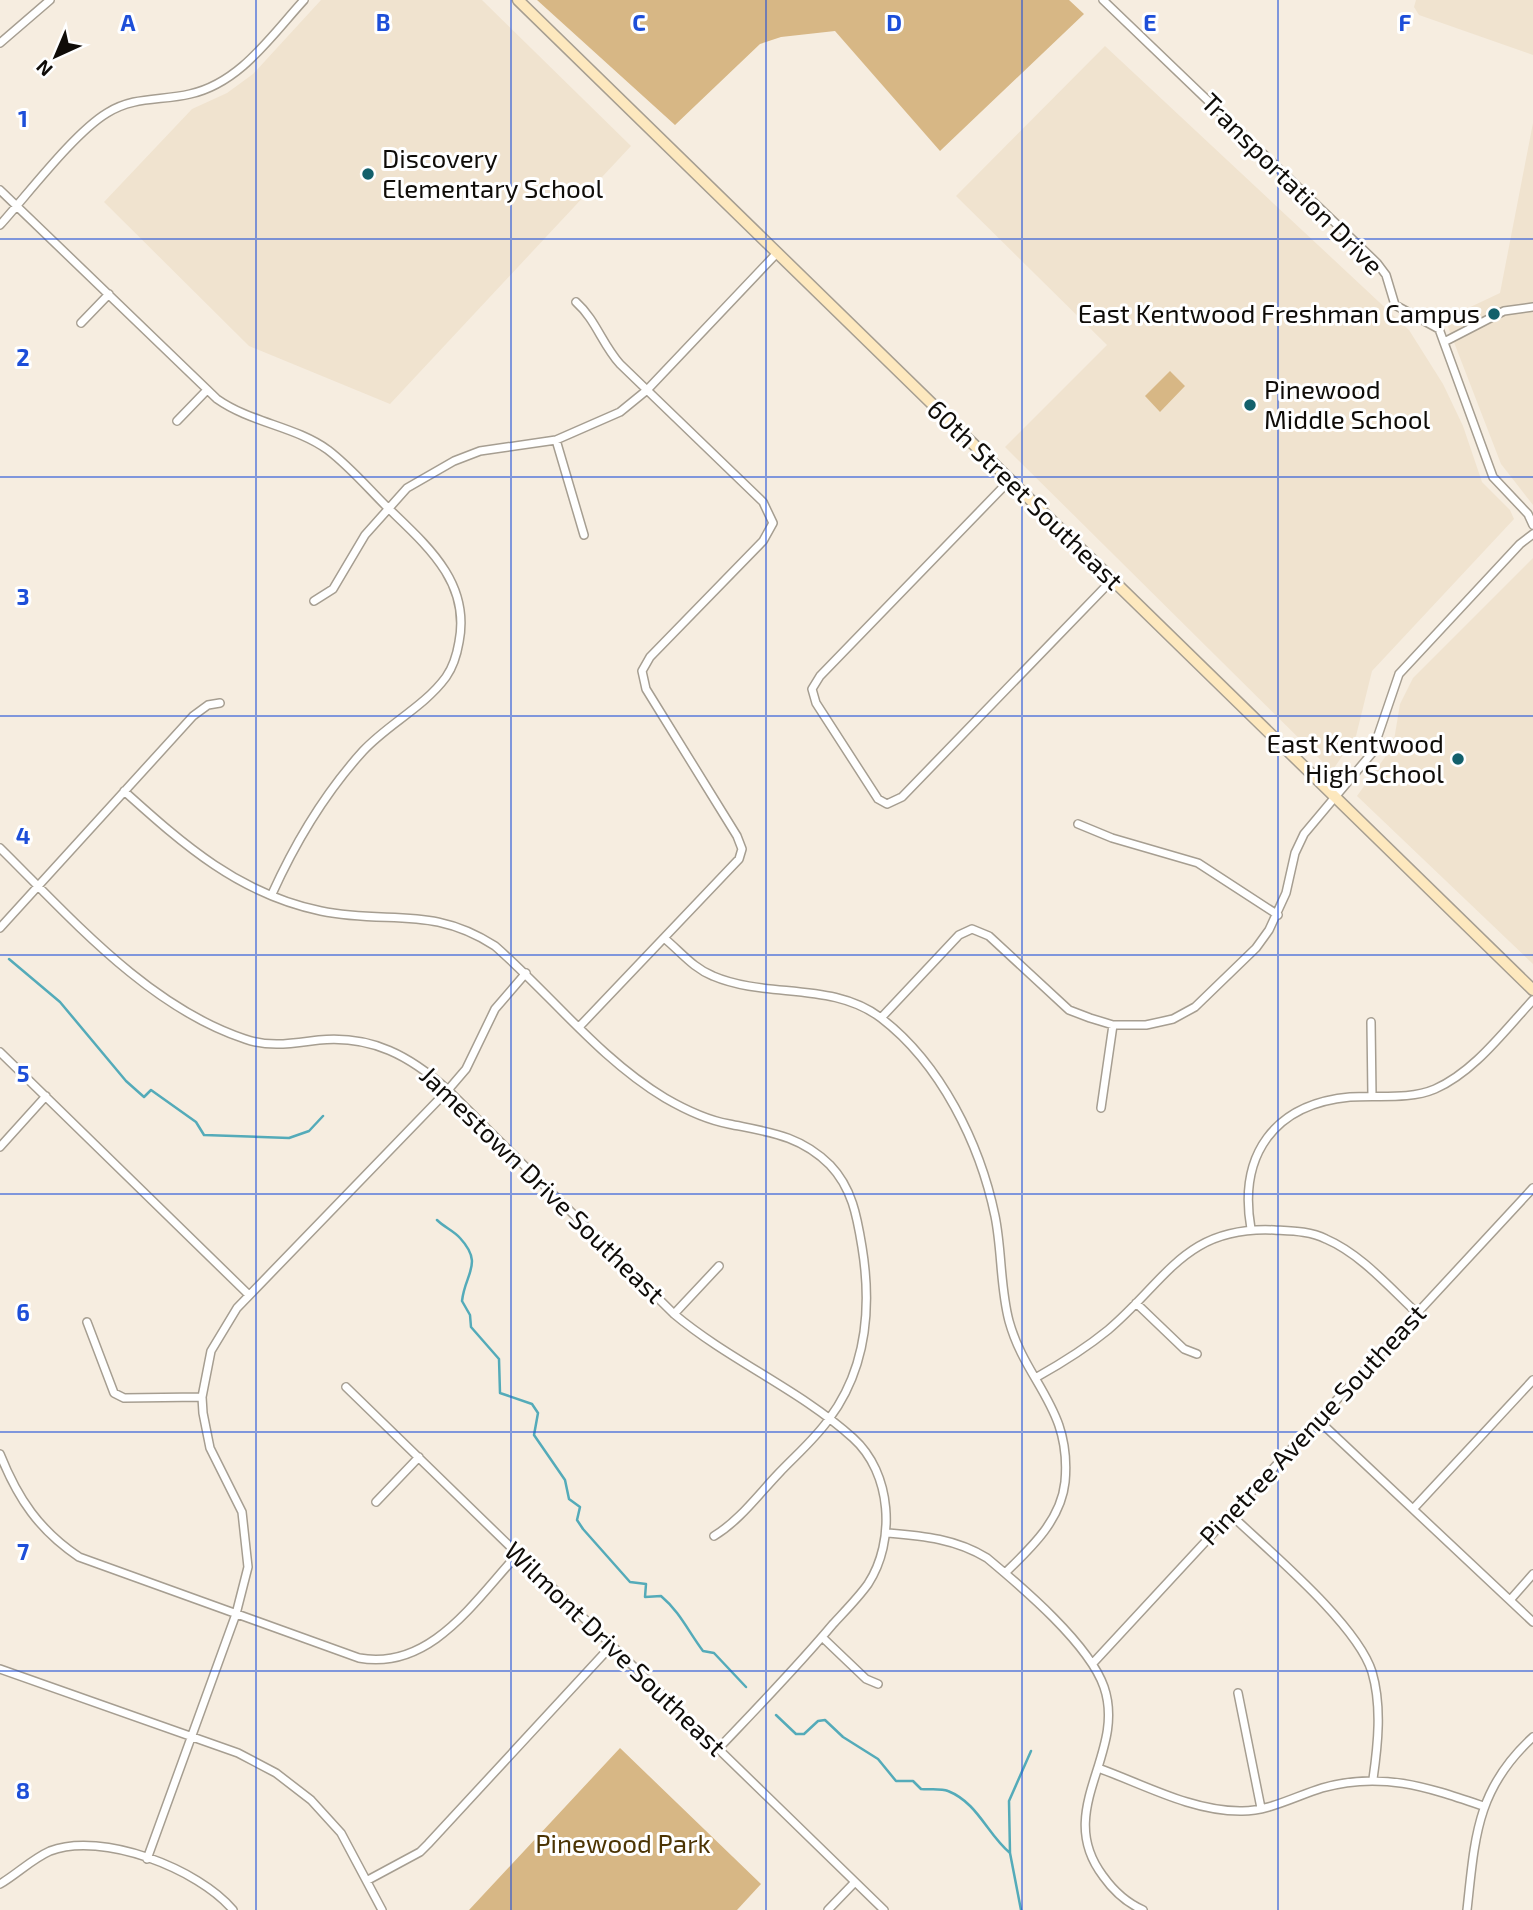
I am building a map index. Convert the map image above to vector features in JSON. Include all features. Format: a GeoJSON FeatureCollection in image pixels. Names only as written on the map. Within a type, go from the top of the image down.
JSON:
{"type":"FeatureCollection","features":[{"type":"Feature","properties":{"kind":"main road","name":"60th Street Southeast"},"geometry":{"type":"LineString","coordinates":[[518,0],[1533,990]]}},
{"type":"Feature","properties":{"kind":"street"},"geometry":{"type":"LineString","coordinates":[[0,43],[50,0]]}},
{"type":"Feature","properties":{"kind":"street"},"geometry":{"type":"LineString","coordinates":[[0,225],[97,119],[127,103],[191,94],[224,80],[246,63],[304,0]]}},
{"type":"Feature","properties":{"kind":"street","name":"Transportation Drive"},"geometry":{"type":"LineString","coordinates":[[1103,0],[1377,263],[1386,275],[1395,304],[1439,329],[1493,477],[1528,514],[1533,525]]}},
{"type":"Feature","properties":{"kind":"street"},"geometry":{"type":"LineString","coordinates":[[0,190],[207,390],[236,411],[307,438],[326,449],[428,546],[449,574],[461,604],[462,628],[457,655],[448,675],[435,690],[365,748],[332,787],[301,834],[272,894]]}},
{"type":"Feature","properties":{"kind":"street"},"geometry":{"type":"LineString","coordinates":[[314,601],[333,589],[365,535],[387,507],[407,488],[454,461],[480,452],[556,440],[603,422],[647,390],[776,254]]}},
{"type":"Feature","properties":{"kind":"street"},"geometry":{"type":"LineString","coordinates":[[81,323],[109,294]]}},
{"type":"Feature","properties":{"kind":"street"},"geometry":{"type":"LineString","coordinates":[[576,302],[591,315],[612,355],[763,502],[773,523],[763,541],[650,657],[642,671],[646,690],[742,849],[739,859],[580,1026]]}},
{"type":"Feature","properties":{"kind":"street"},"geometry":{"type":"LineString","coordinates":[[1444,341],[1504,311],[1533,307]]}},
{"type":"Feature","properties":{"kind":"street"},"geometry":{"type":"LineString","coordinates":[[177,421],[207,390]]}},
{"type":"Feature","properties":{"kind":"street"},"geometry":{"type":"LineString","coordinates":[[556,440],[584,536]]}},
{"type":"Feature","properties":{"kind":"street"},"geometry":{"type":"LineString","coordinates":[[1010,480],[820,676],[812,689],[816,704],[872,792],[887,804],[902,797],[1112,580]]}},
{"type":"Feature","properties":{"kind":"street"},"geometry":{"type":"LineString","coordinates":[[881,1018],[959,935],[972,929],[989,936],[1069,1010],[1113,1025],[1146,1025],[1173,1019],[1195,1007],[1256,948],[1278,915],[1295,853],[1304,834],[1372,753],[1399,674],[1520,544],[1533,534]]}},
{"type":"Feature","properties":{"kind":"street"},"geometry":{"type":"LineString","coordinates":[[0,928],[193,716],[208,705],[220,703]]}},
{"type":"Feature","properties":{"kind":"street"},"geometry":{"type":"LineString","coordinates":[[124,791],[206,862],[272,894],[322,911],[379,918],[434,919],[454,924],[495,946],[526,972],[625,1070],[667,1099],[716,1121],[784,1134],[810,1147],[843,1181],[858,1218],[867,1279],[864,1342],[856,1370],[830,1419],[740,1515],[714,1536]]}},
{"type":"Feature","properties":{"kind":"street"},"geometry":{"type":"LineString","coordinates":[[1079,824],[1112,838],[1198,863],[1278,915]]}},
{"type":"Feature","properties":{"kind":"street","name":"Jamestown Drive Southeast"},"geometry":{"type":"LineString","coordinates":[[0,848],[119,964],[215,1028],[269,1044],[342,1039],[370,1042],[414,1062],[448,1090],[674,1314],[712,1345],[830,1419],[855,1439],[873,1465],[880,1482],[888,1533]]}},
{"type":"Feature","properties":{"kind":"street"},"geometry":{"type":"LineString","coordinates":[[664,938],[691,964],[713,976],[747,985],[838,998],[881,1018],[933,1075],[961,1119],[976,1150],[995,1218],[1009,1321],[1061,1424],[1065,1443],[1065,1485],[1054,1515],[1045,1530],[1005,1573]]}},
{"type":"Feature","properties":{"kind":"street"},"geometry":{"type":"LineString","coordinates":[[147,1859],[236,1614],[248,1567],[246,1526],[234,1492],[210,1448],[202,1397],[207,1361],[218,1334],[249,1295],[466,1069],[495,1009],[526,972]]}},
{"type":"Feature","properties":{"kind":"street"},"geometry":{"type":"LineString","coordinates":[[1251,1229],[1247,1204],[1248,1181],[1257,1152],[1279,1124],[1309,1105],[1372,1096],[1415,1095],[1448,1083],[1479,1057],[1533,1000]]}},
{"type":"Feature","properties":{"kind":"street"},"geometry":{"type":"LineString","coordinates":[[1371,1022],[1372,1096]]}},
{"type":"Feature","properties":{"kind":"street"},"geometry":{"type":"LineString","coordinates":[[1101,1108],[1113,1025]]}},
{"type":"Feature","properties":{"kind":"street"},"geometry":{"type":"LineString","coordinates":[[0,1052],[249,1295]]}},
{"type":"Feature","properties":{"kind":"street"},"geometry":{"type":"LineString","coordinates":[[0,1147],[46,1097]]}},
{"type":"Feature","properties":{"kind":"street","name":"Pinetree Avenue Southeast"},"geometry":{"type":"LineString","coordinates":[[1094,1662],[1533,1188]]}},
{"type":"Feature","properties":{"kind":"street"},"geometry":{"type":"LineString","coordinates":[[1037,1377],[1071,1358],[1136,1303],[1176,1262],[1199,1245],[1227,1233],[1251,1229],[1304,1232],[1327,1239],[1350,1253],[1417,1313]]}},
{"type":"Feature","properties":{"kind":"street"},"geometry":{"type":"LineString","coordinates":[[674,1314],[719,1266]]}},
{"type":"Feature","properties":{"kind":"street"},"geometry":{"type":"LineString","coordinates":[[1136,1303],[1184,1349],[1197,1354]]}},
{"type":"Feature","properties":{"kind":"street"},"geometry":{"type":"LineString","coordinates":[[87,1322],[114,1393],[124,1398],[202,1397]]}},
{"type":"Feature","properties":{"kind":"street"},"geometry":{"type":"LineString","coordinates":[[1414,1508],[1533,1380]]}},
{"type":"Feature","properties":{"kind":"street","name":"Wilmont Drive Southeast"},"geometry":{"type":"LineString","coordinates":[[346,1387],[884,1910]]}},
{"type":"Feature","properties":{"kind":"street"},"geometry":{"type":"LineString","coordinates":[[1317,1419],[1533,1622]]}},
{"type":"Feature","properties":{"kind":"street"},"geometry":{"type":"LineString","coordinates":[[0,1454],[27,1511],[59,1544],[92,1563],[359,1658],[401,1657],[441,1636],[518,1554]]}},
{"type":"Feature","properties":{"kind":"street"},"geometry":{"type":"LineString","coordinates":[[376,1502],[419,1458]]}},
{"type":"Feature","properties":{"kind":"street"},"geometry":{"type":"LineString","coordinates":[[1230,1514],[1342,1623],[1359,1645],[1377,1692],[1378,1738],[1373,1779]]}},
{"type":"Feature","properties":{"kind":"street"},"geometry":{"type":"LineString","coordinates":[[718,1749],[868,1584],[888,1533],[941,1539],[968,1546],[1005,1573],[1094,1662],[1109,1708],[1109,1725],[1098,1768],[1086,1797],[1084,1823],[1089,1850],[1111,1887],[1143,1910]]}},
{"type":"Feature","properties":{"kind":"street"},"geometry":{"type":"LineString","coordinates":[[1510,1599],[1533,1574]]}},
{"type":"Feature","properties":{"kind":"street"},"geometry":{"type":"LineString","coordinates":[[822,1637],[866,1679],[878,1684]]}},
{"type":"Feature","properties":{"kind":"street"},"geometry":{"type":"LineString","coordinates":[[368,1880],[420,1852],[612,1645]]}},
{"type":"Feature","properties":{"kind":"street"},"geometry":{"type":"LineString","coordinates":[[0,1669],[239,1753],[291,1783],[331,1821],[368,1880],[382,1910]]}},
{"type":"Feature","properties":{"kind":"street"},"geometry":{"type":"LineString","coordinates":[[1238,1693],[1261,1808]]}},
{"type":"Feature","properties":{"kind":"street"},"geometry":{"type":"LineString","coordinates":[[1467,1910],[1472,1863],[1483,1806],[1493,1784],[1533,1737]]}},
{"type":"Feature","properties":{"kind":"street"},"geometry":{"type":"LineString","coordinates":[[1098,1768],[1217,1810],[1243,1812],[1324,1787],[1373,1779],[1440,1792],[1483,1806]]}},
{"type":"Feature","properties":{"kind":"street"},"geometry":{"type":"LineString","coordinates":[[0,1884],[50,1851],[71,1846],[94,1845],[147,1859],[199,1880],[233,1910]]}},
{"type":"Feature","properties":{"kind":"street"},"geometry":{"type":"LineString","coordinates":[[828,1910],[855,1882]]}},
{"type":"Feature","properties":{"kind":"shaded area","name":"Discovery Elementary School"},"geometry":{"type":"Polygon","coordinates":[[[321,0],[482,0],[631,146],[390,404],[249,346],[104,202],[192,109],[227,93],[253,74],[321,0]]]}},
{"type":"Feature","properties":{"kind":"shaded area"},"geometry":{"type":"Polygon","coordinates":[[[1416,0],[1533,0],[1533,55],[1419,15],[1414,7],[1416,0]]]}},
{"type":"Feature","properties":{"kind":"shaded area","name":"Pinewood Middle School"},"geometry":{"type":"Polygon","coordinates":[[[1105,46],[1409,330],[1443,384],[1463,426],[1482,482],[1510,510],[1514,519],[1372,671],[1356,736],[1332,771],[1005,447],[1107,345],[956,196],[1105,46]]]}},
{"type":"Feature","properties":{"kind":"shaded area","name":"East Kentwood Freshman Campus"},"geometry":{"type":"Polygon","coordinates":[[[1533,123],[1533,505],[1501,464],[1445,319],[1500,293],[1533,123]]]}},
{"type":"Feature","properties":{"kind":"shaded area","name":"East Kentwood High School"},"geometry":{"type":"Polygon","coordinates":[[[1533,558],[1533,964],[1357,796],[1393,746],[1400,704],[1413,678],[1533,558]]]}},
{"type":"Feature","properties":{"kind":"green space"},"geometry":{"type":"Polygon","coordinates":[[[537,0],[1069,0],[1084,14],[940,151],[835,31],[781,37],[760,44],[675,125],[537,0]]]}},
{"type":"Feature","properties":{"kind":"green space"},"geometry":{"type":"Polygon","coordinates":[[[1170,371],[1185,386],[1160,412],[1145,396],[1170,371]]]}},
{"type":"Feature","properties":{"kind":"green space","name":"Pinewood Park"},"geometry":{"type":"Polygon","coordinates":[[[620,1748],[761,1884],[737,1910],[469,1910],[620,1748]]]}},
{"type":"Feature","properties":{"kind":"waterway"},"geometry":{"type":"LineString","coordinates":[[9,959],[60,1002],[126,1081],[144,1097],[151,1090],[196,1122],[204,1135],[289,1138],[309,1131],[323,1116]]}},
{"type":"Feature","properties":{"kind":"waterway"},"geometry":{"type":"LineString","coordinates":[[437,1220],[460,1238],[471,1255],[471,1269],[462,1301],[470,1315],[471,1327],[499,1359],[500,1393],[532,1404],[538,1413],[534,1435],[565,1480],[569,1499],[580,1507],[577,1520],[630,1582],[646,1584],[645,1597],[661,1596],[668,1602],[703,1651],[714,1653],[746,1687]]}},
{"type":"Feature","properties":{"kind":"waterway"},"geometry":{"type":"LineString","coordinates":[[776,1715],[796,1734],[804,1734],[818,1721],[825,1720],[843,1737],[878,1759],[896,1781],[913,1781],[921,1789],[945,1790],[958,1796],[975,1811],[1010,1853]]}},
{"type":"Feature","properties":{"kind":"waterway"},"geometry":{"type":"LineString","coordinates":[[1021,1910],[1010,1853],[1009,1801],[1031,1751]]}},
{"type":"Feature","properties":{"kind":"place","name":"Discovery Elementary School"},"geometry":{"type":"Point","coordinates":[368,174]}},
{"type":"Feature","properties":{"kind":"place","name":"East Kentwood Freshman Campus"},"geometry":{"type":"Point","coordinates":[1494,314]}},
{"type":"Feature","properties":{"kind":"place","name":"Pinewood Middle School"},"geometry":{"type":"Point","coordinates":[1250,405]}},
{"type":"Feature","properties":{"kind":"place","name":"East Kentwood High School"},"geometry":{"type":"Point","coordinates":[1458,759]}}]}
